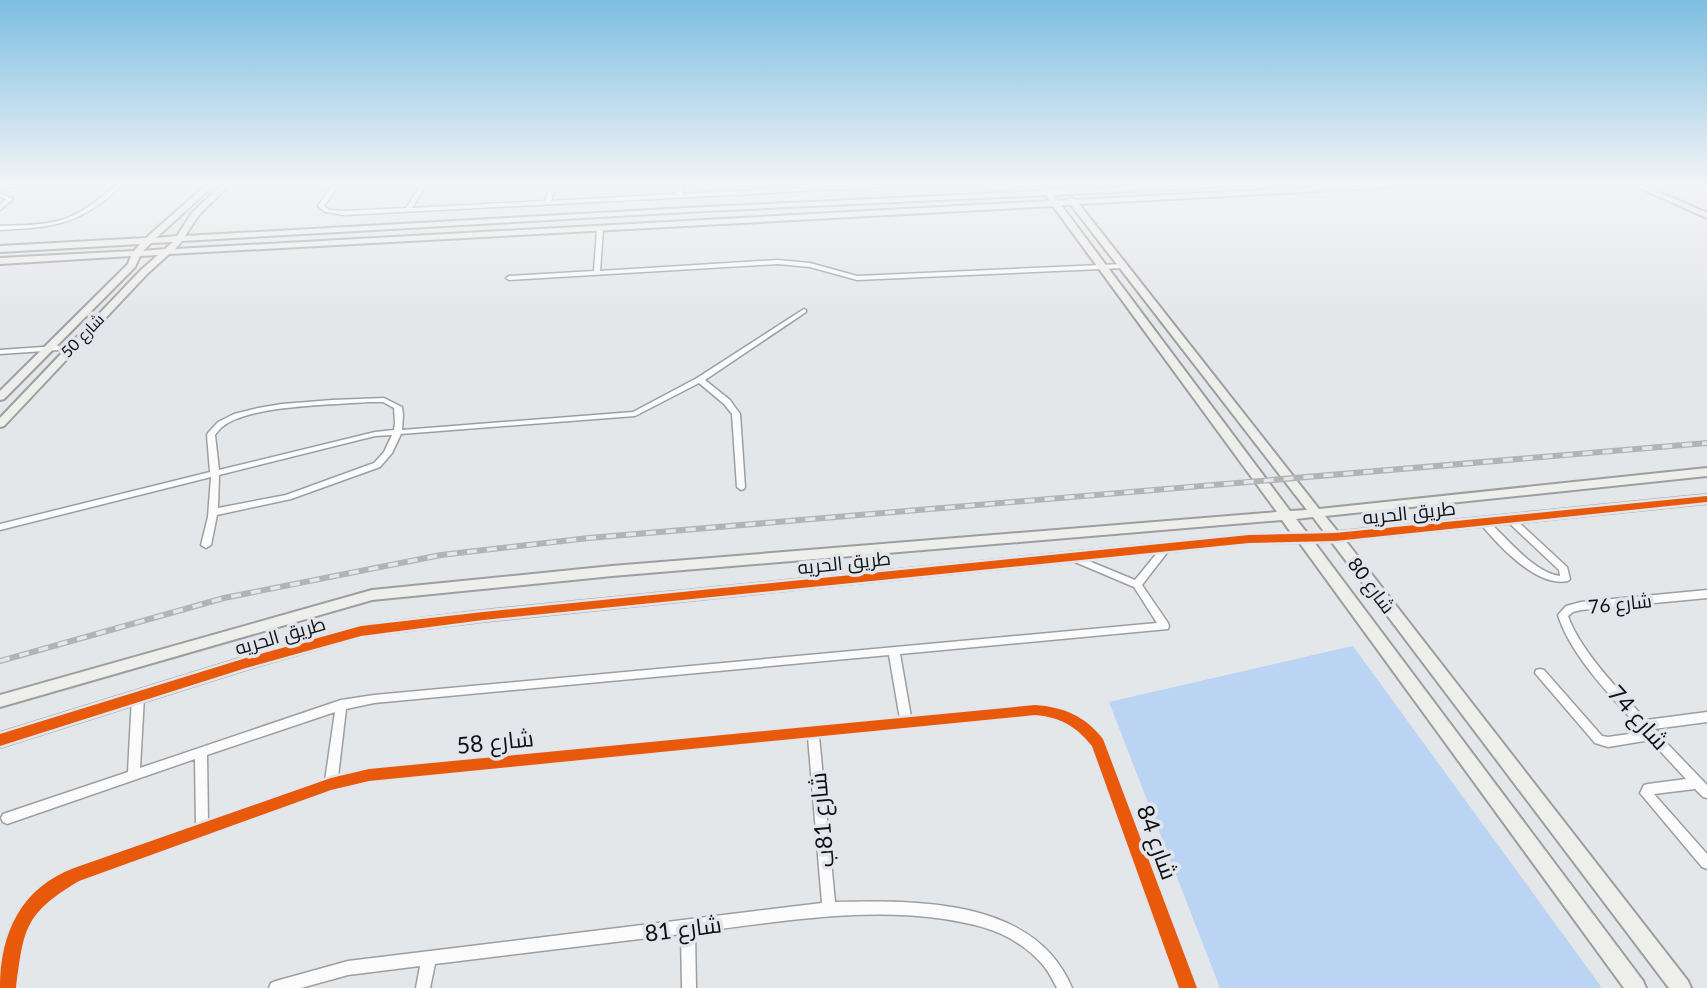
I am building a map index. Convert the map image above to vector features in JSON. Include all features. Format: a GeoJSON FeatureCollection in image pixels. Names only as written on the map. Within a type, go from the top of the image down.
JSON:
{"type":"FeatureCollection","features":[{"type":"Feature","properties":{"kind":"street","name":"شارع 50"},"geometry":{"type":"LineString","coordinates":[[0,397],[132,265],[137,259],[135,253],[161,231]]}},
{"type":"Feature","properties":{"kind":"street","name":"شارع 50"},"geometry":{"type":"LineString","coordinates":[[0,424],[70,347],[144,272],[169,252],[184,231]]}},
{"type":"Feature","properties":{"kind":"street"},"geometry":{"type":"LineString","coordinates":[[0,249],[333,231]]}},
{"type":"Feature","properties":{"kind":"street"},"geometry":{"type":"LineString","coordinates":[[0,261],[561,231]]}},
{"type":"Feature","properties":{"kind":"street"},"geometry":{"type":"LineString","coordinates":[[597,273],[600,231]]}},
{"type":"Feature","properties":{"kind":"street","name":"شارع 80"},"geometry":{"type":"LineString","coordinates":[[1080,231],[1103,267],[1636,988]]}},
{"type":"Feature","properties":{"kind":"street","name":"شارع 80"},"geometry":{"type":"LineString","coordinates":[[1091,231],[1148,298],[1335,537],[1681,988]]}},
{"type":"Feature","properties":{"kind":"street"},"geometry":{"type":"LineString","coordinates":[[509,278],[778,262],[810,265],[857,278],[1123,267]]}},
{"type":"Feature","properties":{"kind":"street"},"geometry":{"type":"LineString","coordinates":[[1127,299],[1148,298]]}},
{"type":"Feature","properties":{"kind":"street"},"geometry":{"type":"LineString","coordinates":[[0,527],[217,472],[398,431],[479,428],[635,414],[700,380],[804,311]]}},
{"type":"Feature","properties":{"kind":"street"},"geometry":{"type":"LineString","coordinates":[[0,352],[70,347]]}},
{"type":"Feature","properties":{"kind":"street"},"geometry":{"type":"LineString","coordinates":[[700,380],[727,402],[736,414],[741,487]]}},
{"type":"Feature","properties":{"kind":"street"},"geometry":{"type":"LineString","coordinates":[[206,545],[215,512],[217,472],[211,435],[214,428],[241,414],[384,400],[398,407],[401,419],[398,431],[385,459],[366,471],[288,497],[215,512]]}},
{"type":"Feature","properties":{"kind":"street","name":"طريق الحريه"},"geometry":{"type":"LineString","coordinates":[[0,701],[372,596],[626,570],[1316,513],[1707,472]]}},
{"type":"Feature","properties":{"kind":"street","name":"طريق الحريه"},"geometry":{"type":"LineString","coordinates":[[0,740],[138,696],[361,631],[483,616],[1070,557],[1164,550],[1249,539],[1335,537],[1707,499]]}},
{"type":"Feature","properties":{"kind":"street"},"geometry":{"type":"LineString","coordinates":[[1484,522],[1540,574],[1551,579],[1565,579],[1564,569],[1510,519]]}},
{"type":"Feature","properties":{"kind":"street"},"geometry":{"type":"LineString","coordinates":[[1501,537],[1526,534]]}},
{"type":"Feature","properties":{"kind":"street"},"geometry":{"type":"LineString","coordinates":[[1137,585],[1164,550]]}},
{"type":"Feature","properties":{"kind":"street"},"geometry":{"type":"LineString","coordinates":[[7,818],[341,705],[374,699],[1164,626],[1137,585],[1070,557]]}},
{"type":"Feature","properties":{"kind":"street","name":"شارع 76"},"geometry":{"type":"LineString","coordinates":[[1572,640],[1562,623],[1563,615],[1570,609],[1707,594]]}},
{"type":"Feature","properties":{"kind":"street","name":"شارع 74"},"geometry":{"type":"LineString","coordinates":[[1572,640],[1707,793]]}},
{"type":"Feature","properties":{"kind":"street"},"geometry":{"type":"LineString","coordinates":[[894,651],[906,723]]}},
{"type":"Feature","properties":{"kind":"street"},"geometry":{"type":"LineString","coordinates":[[1540,673],[1599,740],[1608,742],[1655,735]]}},
{"type":"Feature","properties":{"kind":"street"},"geometry":{"type":"LineString","coordinates":[[134,775],[138,696]]}},
{"type":"Feature","properties":{"kind":"street"},"geometry":{"type":"LineString","coordinates":[[331,783],[341,705]]}},
{"type":"Feature","properties":{"kind":"street","name":"شارع 58"},"geometry":{"type":"LineString","coordinates":[[7,988],[16,929],[28,908],[43,892],[74,875],[331,783],[369,775],[1035,710],[1074,718]]}},
{"type":"Feature","properties":{"kind":"street"},"geometry":{"type":"LineString","coordinates":[[1645,725],[1707,717]]}},
{"type":"Feature","properties":{"kind":"street","name":"شارع 84"},"geometry":{"type":"LineString","coordinates":[[1074,718],[1098,743],[1113,778],[1188,988]]}},
{"type":"Feature","properties":{"kind":"street","name":"شارع 81ب"},"geometry":{"type":"LineString","coordinates":[[813,731],[830,909]]}},
{"type":"Feature","properties":{"kind":"street"},"geometry":{"type":"LineString","coordinates":[[201,753],[202,827]]}},
{"type":"Feature","properties":{"kind":"street"},"geometry":{"type":"LineString","coordinates":[[1698,783],[1648,789],[1646,793],[1707,863]]}},
{"type":"Feature","properties":{"kind":"street","name":"شارع 81"},"geometry":{"type":"LineString","coordinates":[[276,988],[348,968],[429,958],[830,909],[930,908],[967,916],[1026,941],[1045,957],[1065,988]]}},
{"type":"Feature","properties":{"kind":"street"},"geometry":{"type":"LineString","coordinates":[[688,927],[689,988]]}},
{"type":"Feature","properties":{"kind":"street"},"geometry":{"type":"LineString","coordinates":[[423,988],[429,958]]}},
{"type":"Feature","properties":{"kind":"shaded area"},"geometry":{"type":"Polygon","coordinates":[[[1353,646],[1602,988],[1220,988],[1109,702],[1353,646]]]}},
{"type":"Feature","properties":{"kind":"railway"},"geometry":{"type":"LineString","coordinates":[[0,661],[224,598],[441,555],[589,538],[1707,443]]}},
{"type":"Feature","properties":{"kind":"cycle path"},"geometry":{"type":"LineString","coordinates":[[0,740],[246,663],[361,631],[483,616],[1249,539],[1335,537],[1707,499]]}},
{"type":"Feature","properties":{"kind":"cycle path"},"geometry":{"type":"LineString","coordinates":[[7,988],[13,949],[22,920],[40,897],[55,886],[74,875],[331,784],[369,775],[1035,710],[1055,712],[1071,718],[1085,728],[1098,743],[1188,988]]}}]}
